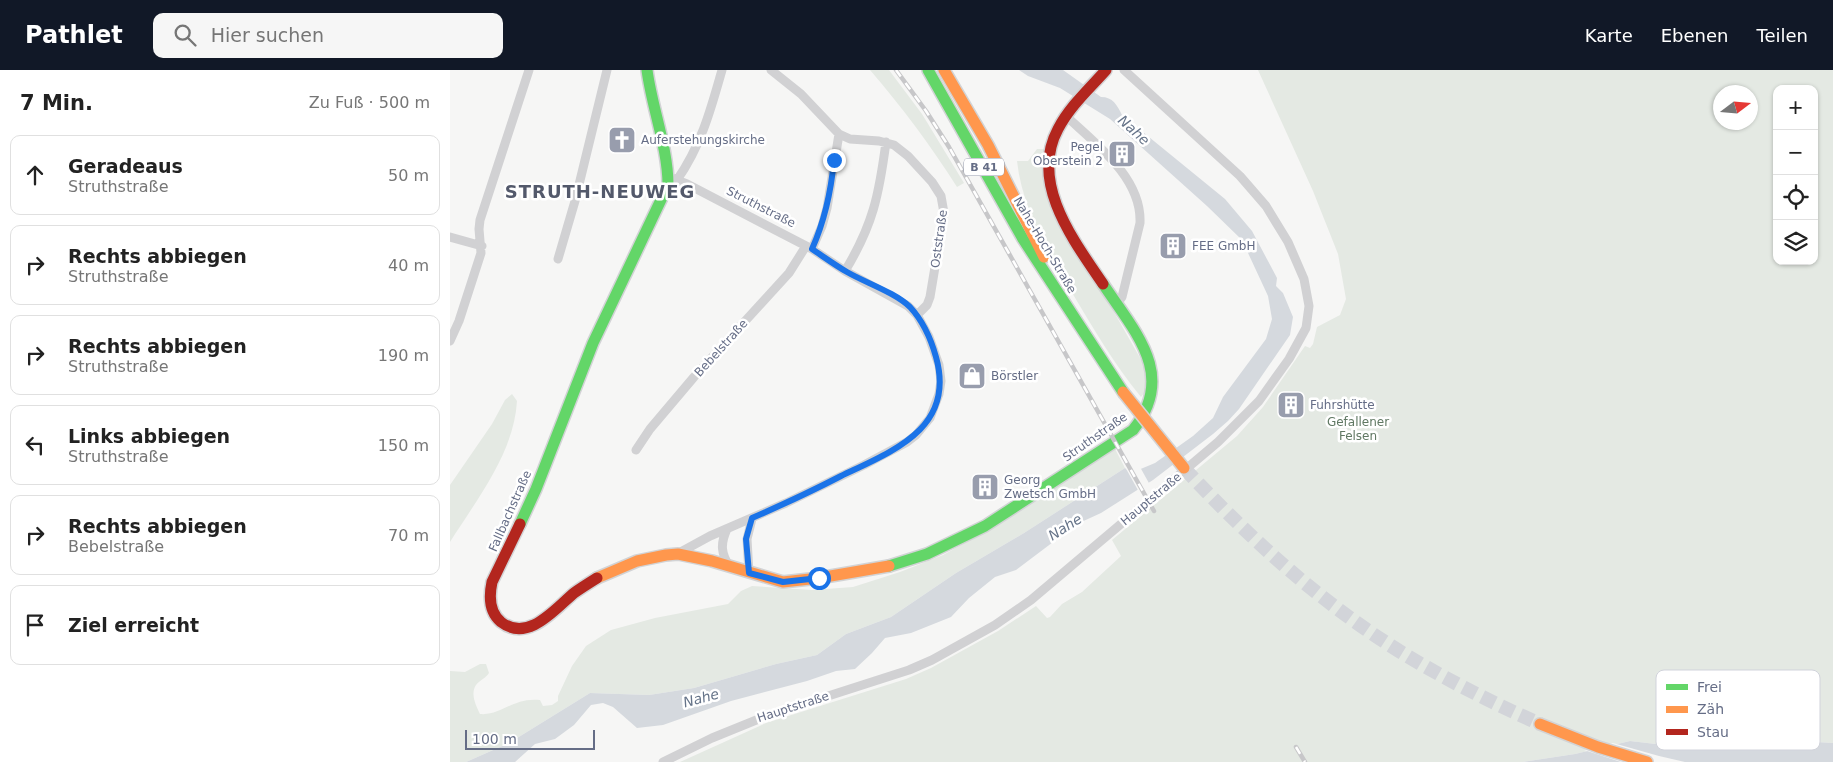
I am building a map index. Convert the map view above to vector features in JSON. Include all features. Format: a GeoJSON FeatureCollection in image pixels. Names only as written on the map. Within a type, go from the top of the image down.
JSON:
{"type":"FeatureCollection","features":[{"type":"Feature","properties":{"kind":"street"},"geometry":{"type":"LineString","coordinates":[[450,341],[478,266],[482,246],[479,229],[480,220],[529,70]]}},
{"type":"Feature","properties":{"kind":"street"},"geometry":{"type":"LineString","coordinates":[[558,259],[575,201],[607,70]]}},
{"type":"Feature","properties":{"kind":"street"},"geometry":{"type":"LineString","coordinates":[[647,70],[650,94],[667,164],[673,178],[688,165],[702,136],[722,70]]}},
{"type":"Feature","properties":{"kind":"street"},"geometry":{"type":"LineString","coordinates":[[771,70],[801,94],[839,134]]}},
{"type":"Feature","properties":{"kind":"street","name":"Nahe-Hoch-Straße"},"geometry":{"type":"LineString","coordinates":[[928,70],[1024,238],[1066,306]]}},
{"type":"Feature","properties":{"kind":"street","name":"Nahe-Hoch-Straße"},"geometry":{"type":"LineString","coordinates":[[944,70],[1006,180],[1066,306]]}},
{"type":"Feature","properties":{"kind":"street","name":"Hauptstraße"},"geometry":{"type":"LineString","coordinates":[[663,762],[712,738],[766,716],[909,670],[932,660],[995,625],[1030,600],[1218,442],[1259,401],[1289,359],[1306,328],[1309,306],[1307,291],[1299,265],[1284,236],[1266,206],[1240,176],[1124,70]]}},
{"type":"Feature","properties":{"kind":"street","name":"Struthstraße"},"geometry":{"type":"LineString","coordinates":[[730,567],[783,582],[799,581],[888,566],[928,554],[985,526],[1125,436],[1141,421],[1148,410],[1153,393],[1154,380],[1148,356],[1063,221],[1051,193],[1049,177],[1048,153],[1058,128],[1104,72]]}},
{"type":"Feature","properties":{"kind":"street"},"geometry":{"type":"LineString","coordinates":[[1069,113],[1113,161],[1124,176],[1141,212],[1122,298],[1116,305]]}},
{"type":"Feature","properties":{"kind":"street","name":"Oststraße"},"geometry":{"type":"LineString","coordinates":[[839,134],[850,139],[886,142],[902,150],[921,169],[937,190],[943,204],[943,224],[930,297],[927,305],[917,315]]}},
{"type":"Feature","properties":{"kind":"street","name":"Bebelstraße"},"geometry":{"type":"LineString","coordinates":[[636,450],[650,429],[694,377],[789,273],[809,248],[822,226],[827,208],[839,134]]}},
{"type":"Feature","properties":{"kind":"street"},"geometry":{"type":"LineString","coordinates":[[845,271],[857,251],[871,220],[880,186],[886,142]]}},
{"type":"Feature","properties":{"kind":"street","name":"Struthstraße"},"geometry":{"type":"LineString","coordinates":[[673,178],[809,248],[845,271],[897,298],[908,306],[924,325],[934,350],[941,381],[936,406],[924,426],[907,442],[887,454],[677,554]]}},
{"type":"Feature","properties":{"kind":"street","name":"Fallbachstraße"},"geometry":{"type":"LineString","coordinates":[[673,178],[665,191],[593,343],[536,489],[492,582],[489,591],[491,610],[502,624],[511,627],[530,626],[549,615],[575,592],[598,576],[610,570],[655,557],[677,554],[730,567]]}},
{"type":"Feature","properties":{"kind":"street"},"geometry":{"type":"LineString","coordinates":[[450,238],[482,246]]}},
{"type":"Feature","properties":{"kind":"street","name":"B 41"},"geometry":{"type":"LineString","coordinates":[[1066,306],[1123,392],[1184,468]]}},
{"type":"Feature","properties":{"kind":"street"},"geometry":{"type":"LineString","coordinates":[[749,573],[746,539],[752,518]]}},
{"type":"Feature","properties":{"kind":"street"},"geometry":{"type":"LineString","coordinates":[[727,529],[722,543],[722,550],[723,556],[730,567]]}},
{"type":"Feature","properties":{"kind":"street"},"geometry":{"type":"LineString","coordinates":[[1540,724],[1576,739],[1647,762]]}},
{"type":"Feature","properties":{"kind":"green space"},"geometry":{"type":"Polygon","coordinates":[[[870,70],[889,70],[922,114],[964,183],[957,187],[916,127],[870,70]]]}},
{"type":"Feature","properties":{"kind":"green space","name":"Gefallener Felsen"},"geometry":{"type":"Polygon","coordinates":[[[1258,70],[1833,70],[1833,743],[1820,742],[1820,670],[1656,670],[1656,744],[1630,741],[1575,754],[1523,762],[680,762],[766,723],[906,679],[931,668],[998,631],[1036,606],[1047,618],[1050,617],[1062,604],[1082,592],[1121,556],[1112,540],[1237,436],[1263,407],[1305,346],[1310,348],[1313,344],[1317,327],[1340,315],[1346,299],[1338,254],[1313,191],[1258,70]]]}},
{"type":"Feature","properties":{"kind":"green space"},"geometry":{"type":"Polygon","coordinates":[[[1037,149],[1044,149],[1045,188],[1053,214],[1090,270],[1147,370],[1146,391],[1141,397],[1087,319],[1037,229],[1024,196],[1017,161],[1028,161],[1037,149]]]}},
{"type":"Feature","properties":{"kind":"green space"},"geometry":{"type":"Polygon","coordinates":[[[512,394],[517,401],[514,420],[502,457],[450,542],[450,485],[492,424],[505,400],[512,394]]]}},
{"type":"Feature","properties":{"kind":"green space"},"geometry":{"type":"Polygon","coordinates":[[[1114,447],[1125,468],[1024,533],[956,573],[891,617],[846,634],[817,655],[776,664],[694,688],[649,695],[590,693],[509,743],[466,762],[450,762],[450,671],[465,672],[480,664],[486,664],[489,673],[474,688],[474,700],[480,714],[494,712],[522,701],[540,700],[543,706],[552,705],[558,701],[558,696],[572,666],[586,646],[611,630],[655,618],[728,604],[741,591],[752,586],[812,590],[853,587],[900,572],[943,555],[979,535],[1114,447]]]}},
{"type":"Feature","properties":{"kind":"water","name":"Nahe"},"geometry":{"type":"Polygon","coordinates":[[[1019,70],[1063,70],[1101,97],[1112,100],[1122,115],[1225,199],[1252,231],[1277,278],[1276,286],[1283,293],[1293,317],[1290,335],[1239,409],[1213,434],[1153,480],[1101,513],[1077,524],[1016,570],[995,577],[969,598],[951,617],[911,633],[885,638],[855,669],[836,671],[807,681],[731,701],[663,725],[637,728],[613,707],[603,703],[591,705],[574,725],[555,739],[535,744],[515,762],[466,762],[509,743],[590,693],[649,695],[694,688],[776,664],[817,655],[846,634],[891,617],[956,573],[1024,533],[1125,468],[1131,473],[1155,463],[1193,436],[1213,418],[1223,397],[1266,339],[1272,319],[1268,296],[1242,240],[1110,119],[1060,88],[1028,76],[1019,70]]]}},
{"type":"Feature","properties":{"kind":"water"},"geometry":{"type":"Polygon","coordinates":[[[1630,741],[1656,744],[1656,750],[1820,750],[1820,742],[1833,743],[1833,762],[1523,762],[1575,754],[1630,741]]]}},
{"type":"Feature","properties":{"kind":"pier"},"geometry":{"type":"Polygon","coordinates":[[[1124,465],[1131,470],[1140,467],[1150,485],[1139,492],[1124,465]]]}},
{"type":"Feature","properties":{"kind":"pier"},"geometry":{"type":"Polygon","coordinates":[[[1613,743],[1685,762],[1621,762],[1584,750],[1613,743]]]}},
{"type":"Feature","properties":{"kind":"tunnel"},"geometry":{"type":"LineString","coordinates":[[1184,468],[1262,546],[1347,616],[1425,666],[1506,709],[1540,724]]}},
{"type":"Feature","properties":{"kind":"railway"},"geometry":{"type":"LineString","coordinates":[[896,70],[949,147],[1154,511]]}},
{"type":"Feature","properties":{"kind":"railway"},"geometry":{"type":"LineString","coordinates":[[1296,747],[1305,762]]}},
{"type":"Feature","properties":{"kind":"traffic: fast"},"geometry":{"type":"LineString","coordinates":[[520,524],[536,489],[593,343],[668,185],[663,142],[647,70]]}},
{"type":"Feature","properties":{"kind":"traffic: fast"},"geometry":{"type":"LineString","coordinates":[[928,70],[1023,239],[1123,392]]}},
{"type":"Feature","properties":{"kind":"traffic: fast"},"geometry":{"type":"LineString","coordinates":[[889,566],[927,554],[985,526],[1133,430],[1146,410],[1151,391],[1151,372],[1146,354],[1138,337],[1103,284]]}},
{"type":"Feature","properties":{"kind":"traffic: slow"},"geometry":{"type":"LineString","coordinates":[[944,70],[988,145],[1044,257]]}},
{"type":"Feature","properties":{"kind":"traffic: slow"},"geometry":{"type":"LineString","coordinates":[[1123,392],[1184,468]]}},
{"type":"Feature","properties":{"kind":"traffic: slow"},"geometry":{"type":"LineString","coordinates":[[597,578],[637,561],[678,554],[712,561],[783,582],[889,566]]}},
{"type":"Feature","properties":{"kind":"traffic: slow"},"geometry":{"type":"LineString","coordinates":[[1540,724],[1598,747],[1647,762]]}},
{"type":"Feature","properties":{"kind":"traffic: jam"},"geometry":{"type":"LineString","coordinates":[[1103,284],[1068,230],[1052,190],[1049,170],[1050,149],[1058,129],[1074,105],[1106,70]]}},
{"type":"Feature","properties":{"kind":"traffic: jam"},"geometry":{"type":"LineString","coordinates":[[520,524],[492,582],[490,593],[492,609],[501,622],[521,629],[531,626],[550,615],[574,593],[597,578]]}},
{"type":"Feature","properties":{"kind":"place","name":"Auferstehungskirche"},"geometry":{"type":"Point","coordinates":[622,140]}},
{"type":"Feature","properties":{"kind":"place","name":"Pegel Oberstein 2"},"geometry":{"type":"Point","coordinates":[1122,154]}},
{"type":"Feature","properties":{"kind":"place","name":"FEE GmbH"},"geometry":{"type":"Point","coordinates":[1173,246]}},
{"type":"Feature","properties":{"kind":"place","name":"Börstler"},"geometry":{"type":"Point","coordinates":[972,376]}},
{"type":"Feature","properties":{"kind":"place","name":"Fuhrshütte"},"geometry":{"type":"Point","coordinates":[1291,405]}},
{"type":"Feature","properties":{"kind":"place","name":"Georg Zwetsch GmbH"},"geometry":{"type":"Point","coordinates":[985,487]}},
{"type":"Feature","properties":{"kind":"district","name":"STRUTH-NEUWEG"},"geometry":{"type":"Point","coordinates":[600,192]}},
{"type":"Feature","properties":{"kind":"route"},"geometry":{"type":"LineString","coordinates":[[819,578],[783,582],[749,573],[746,539],[752,518],[887,454],[907,442],[916,435],[930,418],[936,406],[941,381],[939,365],[934,350],[924,325],[917,315],[897,298],[845,271],[812,249],[827,208],[831,191],[834,160]]}}]}
